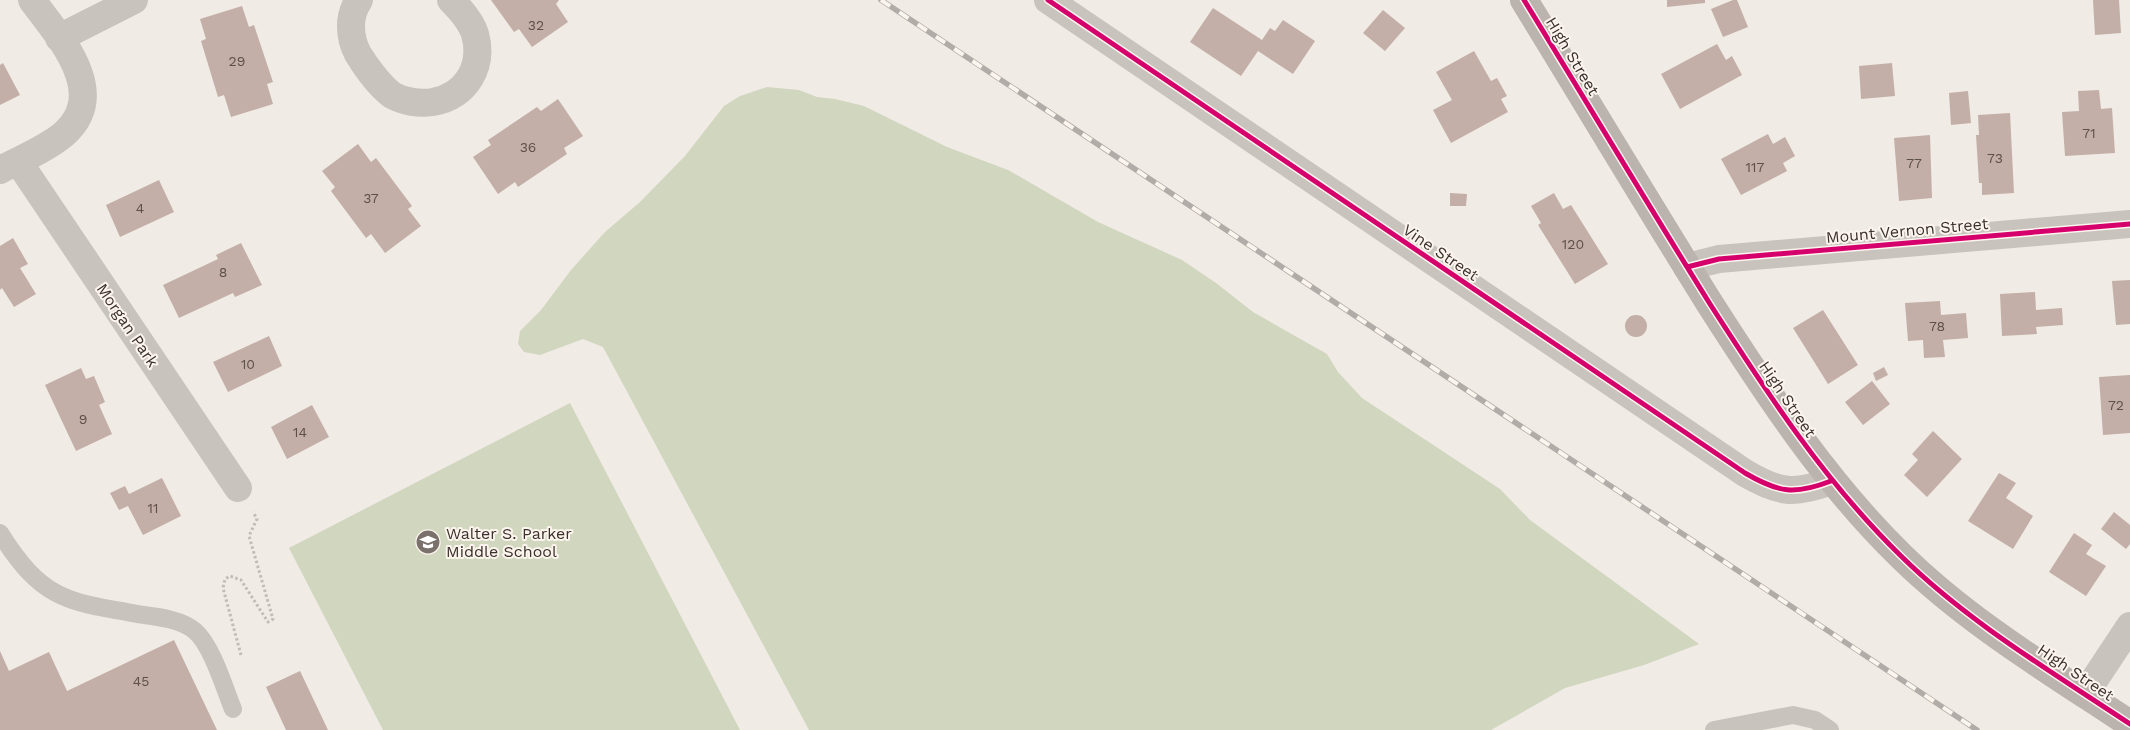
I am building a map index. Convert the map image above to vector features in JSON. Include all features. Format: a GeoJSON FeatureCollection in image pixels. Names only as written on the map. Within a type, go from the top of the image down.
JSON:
{"type":"FeatureCollection","features":[{"type":"Feature","properties":{"kind":"street"},"geometry":{"type":"LineString","coordinates":[[9,165],[64,134],[72,125],[81,105],[80,74],[60,38],[32,0]]}},
{"type":"Feature","properties":{"kind":"street"},"geometry":{"type":"LineString","coordinates":[[60,38],[134,0]]}},
{"type":"Feature","properties":{"kind":"street"},"geometry":{"type":"LineString","coordinates":[[351,2],[352,34],[355,48],[361,59],[393,96],[410,102],[426,103],[445,99],[456,94],[466,85],[476,65],[478,53],[475,33],[464,14],[451,0]]}},
{"type":"Feature","properties":{"kind":"street","name":"Vine Street"},"geometry":{"type":"LineString","coordinates":[[1048,0],[1745,473],[1766,484],[1790,490],[1807,491],[1831,481]]}},
{"type":"Feature","properties":{"kind":"street","name":"High Street"},"geometry":{"type":"LineString","coordinates":[[1524,0],[1687,267],[1773,399],[1831,481],[1902,557],[1924,577],[2007,641],[2130,724]]}},
{"type":"Feature","properties":{"kind":"street","name":"Morgan Park"},"geometry":{"type":"LineString","coordinates":[[9,165],[238,488]]}},
{"type":"Feature","properties":{"kind":"street","name":"Mount Vernon Street"},"geometry":{"type":"LineString","coordinates":[[1687,267],[1719,259],[2130,224]]}},
{"type":"Feature","properties":{"kind":"street"},"geometry":{"type":"LineString","coordinates":[[2085,694],[2130,626]]}},
{"type":"Feature","properties":{"kind":"lane"},"geometry":{"type":"LineString","coordinates":[[0,533],[26,570],[59,596],[83,604],[175,622],[196,632],[209,652],[233,709]]}},
{"type":"Feature","properties":{"kind":"lane"},"geometry":{"type":"LineString","coordinates":[[1714,730],[1729,726],[1764,726],[1782,717],[1804,716],[1815,720],[1830,730]]}},
{"type":"Feature","properties":{"kind":"path"},"geometry":{"type":"LineString","coordinates":[[238,488],[257,519],[249,536],[274,620],[268,622],[239,578],[230,576],[225,579],[223,588],[243,661]]}},
{"type":"Feature","properties":{"kind":"green space"},"geometry":{"type":"Polygon","coordinates":[[[767,87],[799,90],[817,97],[864,106],[947,147],[1008,170],[1098,222],[1182,260],[1216,283],[1253,312],[1327,354],[1338,372],[1362,398],[1500,489],[1530,520],[1699,644],[1644,665],[1565,688],[1491,730],[809,730],[603,347],[583,339],[540,355],[524,352],[518,344],[520,331],[541,310],[571,270],[605,232],[640,202],[685,156],[724,106],[740,96],[767,87]]]}},
{"type":"Feature","properties":{"kind":"green space"},"geometry":{"type":"Polygon","coordinates":[[[570,403],[740,730],[383,730],[289,548],[570,403]]]}},
{"type":"Feature","properties":{"kind":"building"},"geometry":{"type":"Polygon","coordinates":[[[491,0],[559,0],[556,4],[568,22],[532,47],[519,29],[514,32],[491,0]]]}},
{"type":"Feature","properties":{"kind":"building"},"geometry":{"type":"Polygon","coordinates":[[[1667,0],[1705,0],[1705,3],[1667,7],[1667,0]]]}},
{"type":"Feature","properties":{"kind":"building"},"geometry":{"type":"Polygon","coordinates":[[[1737,0],[1748,27],[1723,37],[1711,9],[1737,0]]]}},
{"type":"Feature","properties":{"kind":"building"},"geometry":{"type":"Polygon","coordinates":[[[2093,0],[2119,0],[2121,33],[2095,35],[2093,0]]]}},
{"type":"Feature","properties":{"kind":"building"},"geometry":{"type":"Polygon","coordinates":[[[242,6],[249,27],[254,25],[273,82],[267,84],[273,104],[231,117],[224,95],[218,97],[201,41],[206,39],[200,19],[242,6]]]}},
{"type":"Feature","properties":{"kind":"building"},"geometry":{"type":"Polygon","coordinates":[[[1213,8],[1262,40],[1270,28],[1275,31],[1283,20],[1315,41],[1293,74],[1258,51],[1241,76],[1190,42],[1213,8]]]}},
{"type":"Feature","properties":{"kind":"building"},"geometry":{"type":"Polygon","coordinates":[[[1383,10],[1405,28],[1385,51],[1363,33],[1383,10]]]}},
{"type":"Feature","properties":{"kind":"building"},"geometry":{"type":"Polygon","coordinates":[[[1717,44],[1726,60],[1732,56],[1742,75],[1680,109],[1661,74],[1717,44]]]}},
{"type":"Feature","properties":{"kind":"building"},"geometry":{"type":"Polygon","coordinates":[[[1474,51],[1491,81],[1497,78],[1507,96],[1501,99],[1508,112],[1451,143],[1433,110],[1452,100],[1436,72],[1474,51]]]}},
{"type":"Feature","properties":{"kind":"building"},"geometry":{"type":"Polygon","coordinates":[[[3,63],[20,95],[0,105],[0,65],[3,63]]]}},
{"type":"Feature","properties":{"kind":"building"},"geometry":{"type":"Polygon","coordinates":[[[1892,63],[1895,96],[1861,99],[1859,66],[1892,63]]]}},
{"type":"Feature","properties":{"kind":"building"},"geometry":{"type":"Polygon","coordinates":[[[2099,90],[2101,109],[2112,108],[2115,153],[2065,156],[2062,112],[2079,111],[2078,91],[2099,90]]]}},
{"type":"Feature","properties":{"kind":"building"},"geometry":{"type":"Polygon","coordinates":[[[1968,91],[1971,123],[1951,125],[1949,93],[1968,91]]]}},
{"type":"Feature","properties":{"kind":"building"},"geometry":{"type":"Polygon","coordinates":[[[558,99],[583,136],[564,148],[567,154],[518,187],[515,182],[498,194],[473,157],[491,145],[488,140],[537,107],[541,111],[558,99]]]}},
{"type":"Feature","properties":{"kind":"building"},"geometry":{"type":"Polygon","coordinates":[[[2010,113],[2014,193],[1982,195],[1982,183],[1979,183],[1976,135],[1979,135],[1978,115],[2010,113]]]}},
{"type":"Feature","properties":{"kind":"building"},"geometry":{"type":"Polygon","coordinates":[[[1768,134],[1773,144],[1785,137],[1795,156],[1783,163],[1787,171],[1741,195],[1721,159],[1768,134]]]}},
{"type":"Feature","properties":{"kind":"building"},"geometry":{"type":"Polygon","coordinates":[[[1930,135],[1932,198],[1899,201],[1894,138],[1930,135]]]}},
{"type":"Feature","properties":{"kind":"building"},"geometry":{"type":"Polygon","coordinates":[[[358,144],[371,162],[376,158],[412,206],[408,209],[421,226],[385,253],[371,234],[366,238],[331,191],[335,187],[322,171],[358,144]]]}},
{"type":"Feature","properties":{"kind":"building"},"geometry":{"type":"Polygon","coordinates":[[[159,180],[174,212],[120,237],[106,205],[159,180]]]}},
{"type":"Feature","properties":{"kind":"building"},"geometry":{"type":"Polygon","coordinates":[[[1450,193],[1467,194],[1466,206],[1450,206],[1450,193]]]}},
{"type":"Feature","properties":{"kind":"building"},"geometry":{"type":"Polygon","coordinates":[[[1554,193],[1563,209],[1571,205],[1608,264],[1575,284],[1538,225],[1541,223],[1531,206],[1554,193]]]}},
{"type":"Feature","properties":{"kind":"building"},"geometry":{"type":"Polygon","coordinates":[[[13,238],[28,264],[20,268],[36,294],[14,307],[2,288],[0,290],[0,246],[13,238]]]}},
{"type":"Feature","properties":{"kind":"building"},"geometry":{"type":"Polygon","coordinates":[[[241,243],[262,285],[235,297],[233,293],[179,318],[163,285],[218,259],[216,255],[241,243]]]}},
{"type":"Feature","properties":{"kind":"building"},"geometry":{"type":"Polygon","coordinates":[[[2130,280],[2130,324],[2116,325],[2112,281],[2130,280]]]}},
{"type":"Feature","properties":{"kind":"building"},"geometry":{"type":"Polygon","coordinates":[[[2035,292],[2036,310],[2062,308],[2063,325],[2036,327],[2037,334],[2002,336],[2000,294],[2035,292]]]}},
{"type":"Feature","properties":{"kind":"building"},"geometry":{"type":"Polygon","coordinates":[[[1940,301],[1941,315],[1966,313],[1968,338],[1943,340],[1945,357],[1924,358],[1923,340],[1908,341],[1905,303],[1940,301]]]}},
{"type":"Feature","properties":{"kind":"building"},"geometry":{"type":"Polygon","coordinates":[[[1823,310],[1858,365],[1828,384],[1793,328],[1823,310]]]}},
{"type":"Feature","properties":{"kind":"building"},"geometry":{"type":"Polygon","coordinates":[[[1636,315],[1644,318],[1647,326],[1644,334],[1636,337],[1628,334],[1625,326],[1628,318],[1636,315]]]}},
{"type":"Feature","properties":{"kind":"building"},"geometry":{"type":"Polygon","coordinates":[[[269,336],[282,366],[228,392],[213,362],[269,336]]]}},
{"type":"Feature","properties":{"kind":"building"},"geometry":{"type":"Polygon","coordinates":[[[1884,367],[1888,375],[1876,381],[1873,373],[1884,367]]]}},
{"type":"Feature","properties":{"kind":"building"},"geometry":{"type":"Polygon","coordinates":[[[81,368],[86,379],[94,376],[105,402],[99,405],[112,434],[76,451],[45,385],[81,368]]]}},
{"type":"Feature","properties":{"kind":"building"},"geometry":{"type":"Polygon","coordinates":[[[2130,375],[2130,433],[2103,435],[2099,377],[2130,375]]]}},
{"type":"Feature","properties":{"kind":"building"},"geometry":{"type":"Polygon","coordinates":[[[1872,381],[1890,404],[1863,425],[1845,402],[1872,381]]]}},
{"type":"Feature","properties":{"kind":"building"},"geometry":{"type":"Polygon","coordinates":[[[312,405],[329,437],[287,459],[271,427],[312,405]]]}},
{"type":"Feature","properties":{"kind":"building"},"geometry":{"type":"Polygon","coordinates":[[[1933,431],[1962,459],[1927,497],[1904,475],[1918,460],[1912,454],[1933,431]]]}},
{"type":"Feature","properties":{"kind":"building"},"geometry":{"type":"Polygon","coordinates":[[[1999,473],[2016,483],[2006,498],[2033,516],[2013,549],[1968,521],[1999,473]]]}},
{"type":"Feature","properties":{"kind":"building"},"geometry":{"type":"Polygon","coordinates":[[[162,478],[181,516],[143,535],[128,506],[119,510],[110,493],[125,486],[129,494],[162,478]]]}},
{"type":"Feature","properties":{"kind":"building"},"geometry":{"type":"Polygon","coordinates":[[[2114,512],[2130,525],[2130,544],[2126,549],[2101,529],[2114,512]]]}},
{"type":"Feature","properties":{"kind":"building"},"geometry":{"type":"Polygon","coordinates":[[[2074,533],[2092,545],[2086,554],[2106,566],[2086,596],[2049,572],[2074,533]]]}},
{"type":"Feature","properties":{"kind":"building"},"geometry":{"type":"Polygon","coordinates":[[[174,640],[217,730],[0,730],[0,651],[9,671],[49,652],[67,691],[174,640]]]}},
{"type":"Feature","properties":{"kind":"building"},"geometry":{"type":"Polygon","coordinates":[[[300,671],[328,730],[286,730],[266,687],[300,671]]]}},
{"type":"Feature","properties":{"kind":"railway"},"geometry":{"type":"LineString","coordinates":[[881,0],[1977,730]]}},
{"type":"Feature","properties":{"kind":"cycle path"},"geometry":{"type":"LineString","coordinates":[[1048,0],[1745,473],[1768,485],[1787,490],[1807,488],[1831,481]]}},
{"type":"Feature","properties":{"kind":"cycle path"},"geometry":{"type":"LineString","coordinates":[[1524,0],[1731,337],[1798,436],[1847,498],[1901,556],[1954,603],[2011,645],[2130,724]]}},
{"type":"Feature","properties":{"kind":"cycle path"},"geometry":{"type":"LineString","coordinates":[[1687,267],[1719,259],[2130,224]]}},
{"type":"Feature","properties":{"kind":"place","name":"Walter S. Parker Middle School"},"geometry":{"type":"Point","coordinates":[428,542]}}]}
